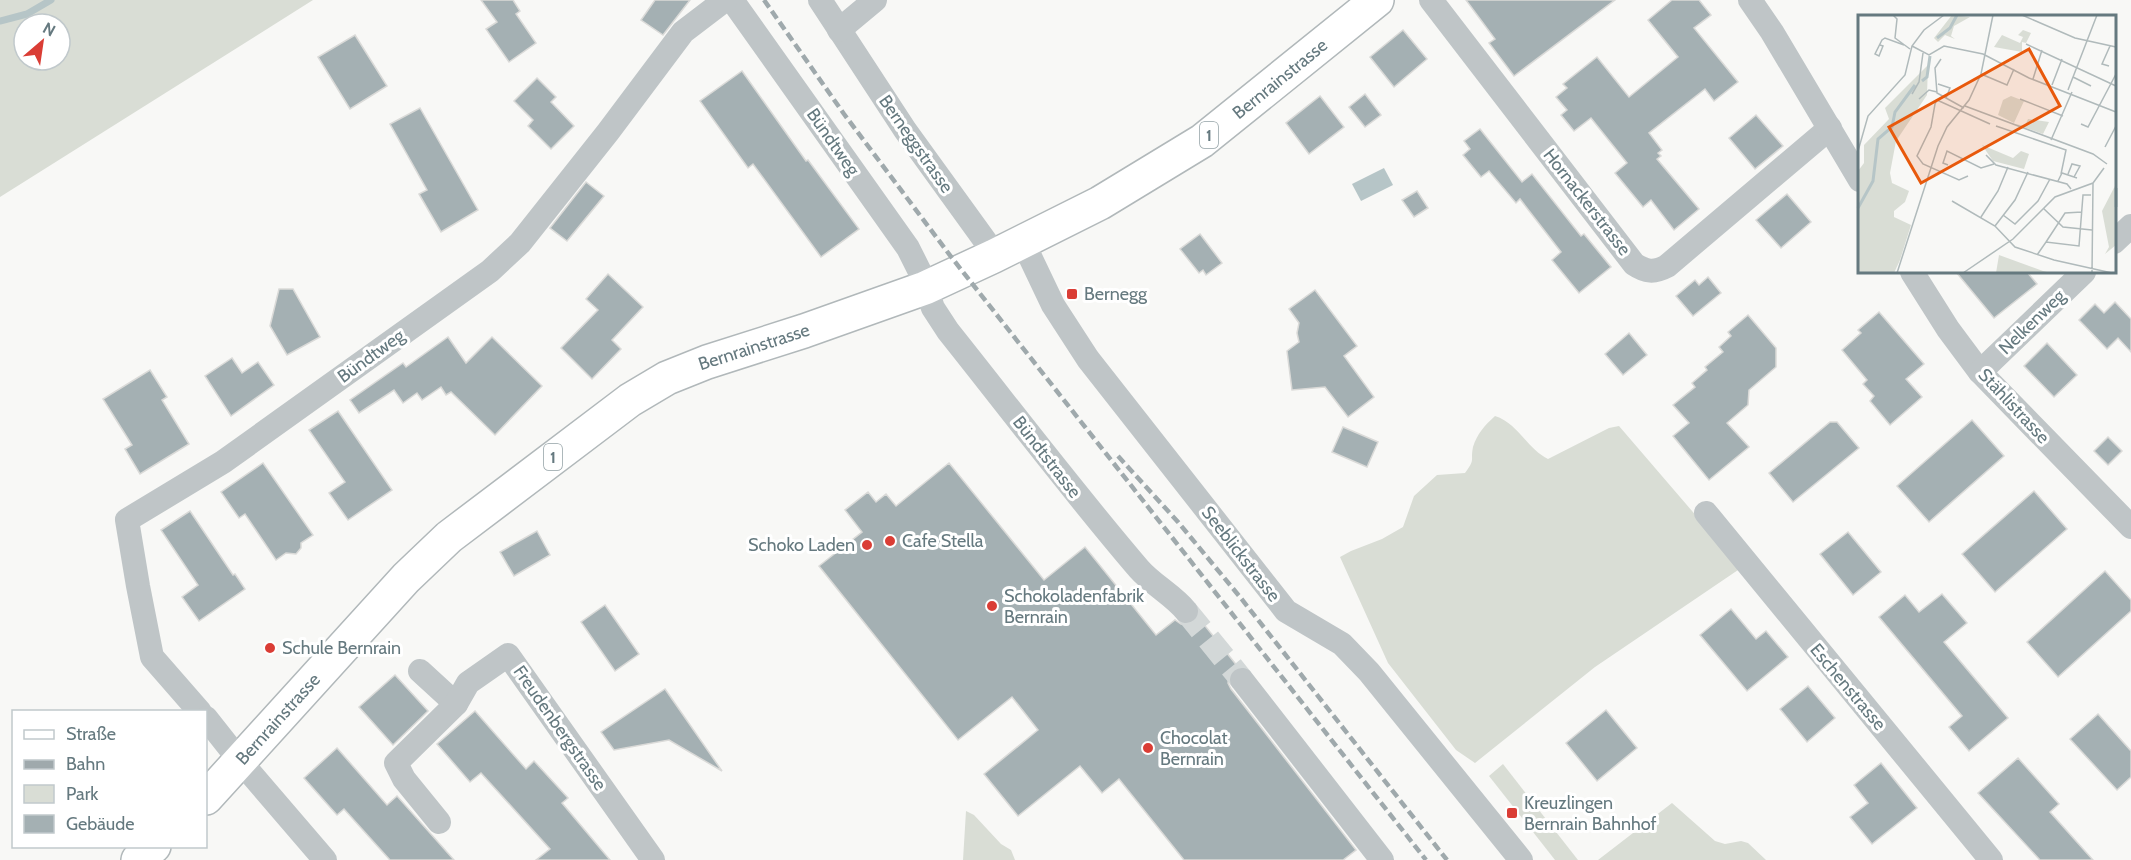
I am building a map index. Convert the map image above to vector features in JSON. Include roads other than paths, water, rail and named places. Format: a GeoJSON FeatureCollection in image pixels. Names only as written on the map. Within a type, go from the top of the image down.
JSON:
{"type":"FeatureCollection","features":[{"type":"Feature","properties":{"kind":"main road","name":"Bernrainstrasse"},"geometry":{"type":"LineString","coordinates":[[207,797],[398,587],[449,537],[630,400],[667,378],[707,362],[804,331],[925,288],[1100,203],[1202,141],[1377,0]]}},
{"type":"Feature","properties":{"kind":"main road"},"geometry":{"type":"LineString","coordinates":[[138,860],[152,848]]}},
{"type":"Feature","properties":{"kind":"street","name":"Bündtweg"},"geometry":{"type":"LineString","coordinates":[[199,710],[152,657],[127,520],[223,462],[490,271],[520,243],[683,32],[724,0]]}},
{"type":"Feature","properties":{"kind":"street","name":"Bündtweg"},"geometry":{"type":"LineString","coordinates":[[732,0],[908,248],[925,288]]}},
{"type":"Feature","properties":{"kind":"street","name":"Berneggstrasse"},"geometry":{"type":"LineString","coordinates":[[820,0],[905,130],[986,242],[1008,249]]}},
{"type":"Feature","properties":{"kind":"street"},"geometry":{"type":"LineString","coordinates":[[839,30],[875,0]]}},
{"type":"Feature","properties":{"kind":"street","name":"Hornackerstrasse"},"geometry":{"type":"LineString","coordinates":[[1431,0],[1634,264],[1643,270],[1651,272],[1667,266],[1830,128]]}},
{"type":"Feature","properties":{"kind":"street"},"geometry":{"type":"LineString","coordinates":[[1750,0],[1772,32],[1858,177]]}},
{"type":"Feature","properties":{"kind":"street"},"geometry":{"type":"LineString","coordinates":[[2116,241],[2131,226]]}},
{"type":"Feature","properties":{"kind":"street","name":"Seeblickstrasse"},"geometry":{"type":"LineString","coordinates":[[1008,249],[1053,305],[1088,359],[1286,611],[1342,644],[1369,672],[1521,860]]}},
{"type":"Feature","properties":{"kind":"street","name":"Stählistrasse"},"geometry":{"type":"LineString","coordinates":[[1913,273],[1948,329],[1980,372],[2131,527]]}},
{"type":"Feature","properties":{"kind":"street","name":"Nelkenweg"},"geometry":{"type":"LineString","coordinates":[[1980,372],[2083,273]]}},
{"type":"Feature","properties":{"kind":"street","name":"Bündtstrasse"},"geometry":{"type":"LineString","coordinates":[[925,288],[933,308],[948,331],[1083,503],[1142,572],[1177,599],[1186,611]]}},
{"type":"Feature","properties":{"kind":"street","name":"Eschenstrasse"},"geometry":{"type":"LineString","coordinates":[[1706,513],[1991,860]]}},
{"type":"Feature","properties":{"kind":"street","name":"Freudenbergstrasse"},"geometry":{"type":"LineString","coordinates":[[440,822],[404,779],[396,763],[456,704],[468,683],[508,656],[653,860]]}},
{"type":"Feature","properties":{"kind":"street"},"geometry":{"type":"LineString","coordinates":[[420,671],[456,704]]}},
{"type":"Feature","properties":{"kind":"street"},"geometry":{"type":"LineString","coordinates":[[1242,680],[1382,860]]}},
{"type":"Feature","properties":{"kind":"street"},"geometry":{"type":"LineString","coordinates":[[207,719],[325,860]]}},
{"type":"Feature","properties":{"kind":"waterway"},"geometry":{"type":"LineString","coordinates":[[0,21],[27,14],[51,0]]}},
{"type":"Feature","properties":{"kind":"tunnel"},"geometry":{"type":"LineString","coordinates":[[1186,611],[1242,680]]}},
{"type":"Feature","properties":{"kind":"railway"},"geometry":{"type":"LineString","coordinates":[[764,0],[844,114],[952,258],[1426,860]]}},
{"type":"Feature","properties":{"kind":"railway"},"geometry":{"type":"LineString","coordinates":[[1118,456],[1178,522],[1240,597],[1447,860]]}},
{"type":"Feature","properties":{"kind":"place","name":"Bernegg"},"geometry":{"type":"Point","coordinates":[1072,294]}},
{"type":"Feature","properties":{"kind":"place","name":"Cafe Stella"},"geometry":{"type":"Point","coordinates":[890,541]}},
{"type":"Feature","properties":{"kind":"place","name":"Schoko Laden"},"geometry":{"type":"Point","coordinates":[867,545]}},
{"type":"Feature","properties":{"kind":"place","name":"Schokoladenfabrik Bernrain"},"geometry":{"type":"Point","coordinates":[992,606]}},
{"type":"Feature","properties":{"kind":"place","name":"Schule Bernrain"},"geometry":{"type":"Point","coordinates":[270,648]}},
{"type":"Feature","properties":{"kind":"place","name":"Chocolat Bernrain"},"geometry":{"type":"Point","coordinates":[1148,748]}},
{"type":"Feature","properties":{"kind":"place","name":"Kreuzlingen Bernrain Bahnhof"},"geometry":{"type":"Point","coordinates":[1512,813]}}]}
